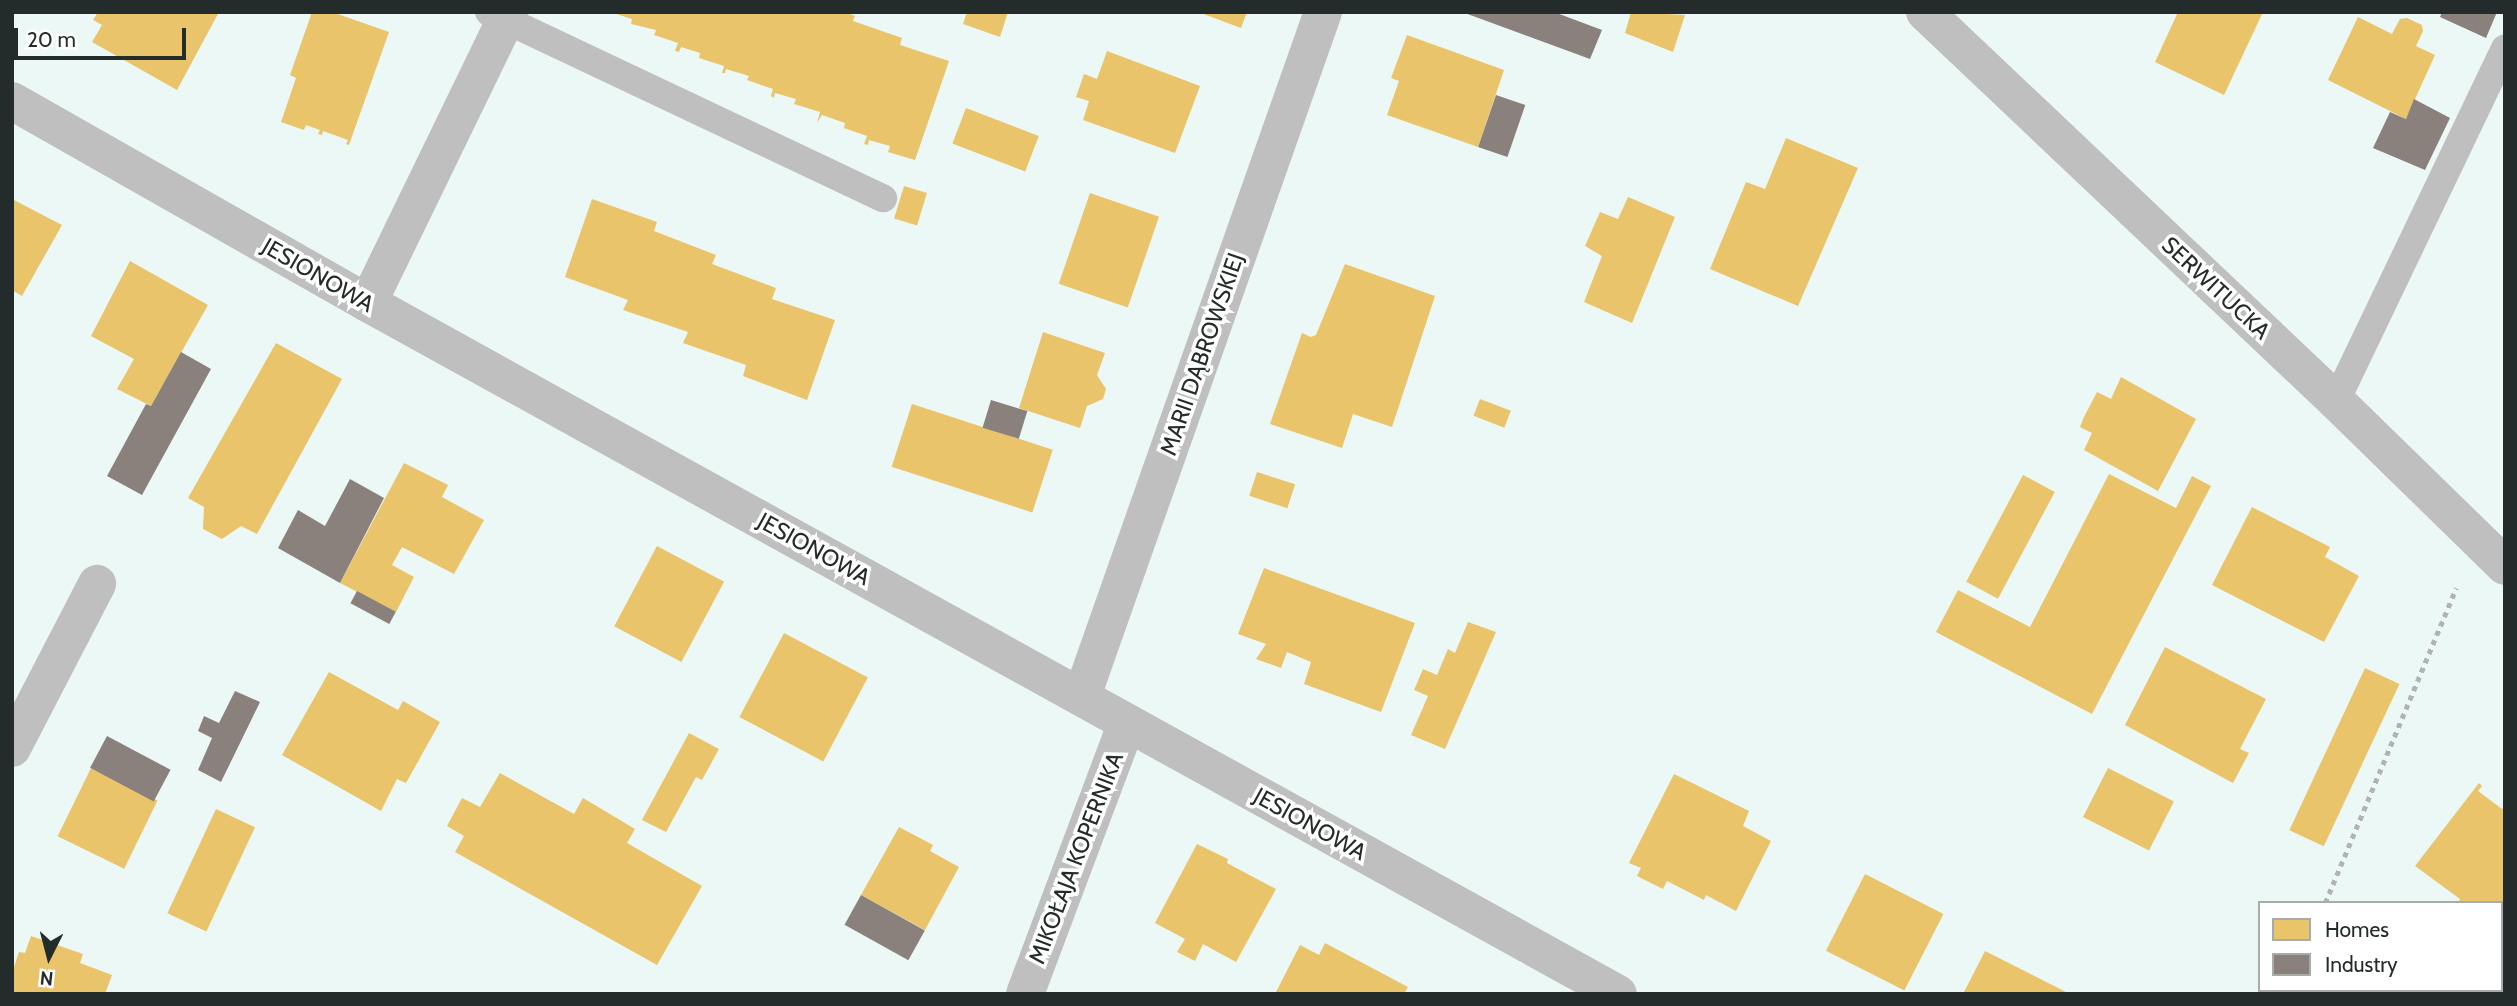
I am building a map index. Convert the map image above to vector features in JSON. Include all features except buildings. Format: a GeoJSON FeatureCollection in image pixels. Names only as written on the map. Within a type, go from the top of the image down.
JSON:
{"type":"FeatureCollection","features":[{"type":"Feature","properties":{"kind":"street","name":"MARII DĄBROWSKIEJ"},"geometry":{"type":"LineString","coordinates":[[1082,696],[1323,12]]}},
{"type":"Feature","properties":{"kind":"street","name":"SERWITUCKA"},"geometry":{"type":"LineString","coordinates":[[1925,12],[2336,401],[2505,566]]}},
{"type":"Feature","properties":{"kind":"street"},"geometry":{"type":"LineString","coordinates":[[368,303],[501,15]]}},
{"type":"Feature","properties":{"kind":"street","name":"JESIONOWA"},"geometry":{"type":"LineString","coordinates":[[12,101],[368,303],[1618,994]]}},
{"type":"Feature","properties":{"kind":"street"},"geometry":{"type":"LineString","coordinates":[[12,748],[97,584]]}},
{"type":"Feature","properties":{"kind":"street","name":"MIKOŁAJA KOPERNIKA"},"geometry":{"type":"LineString","coordinates":[[1025,994],[1127,723]]}},
{"type":"Feature","properties":{"kind":"lane"},"geometry":{"type":"LineString","coordinates":[[501,15],[883,198]]}},
{"type":"Feature","properties":{"kind":"lane"},"geometry":{"type":"LineString","coordinates":[[2336,401],[2505,48]]}},
{"type":"Feature","properties":{"kind":"path"},"geometry":{"type":"LineString","coordinates":[[2326,901],[2458,583]]}}]}
